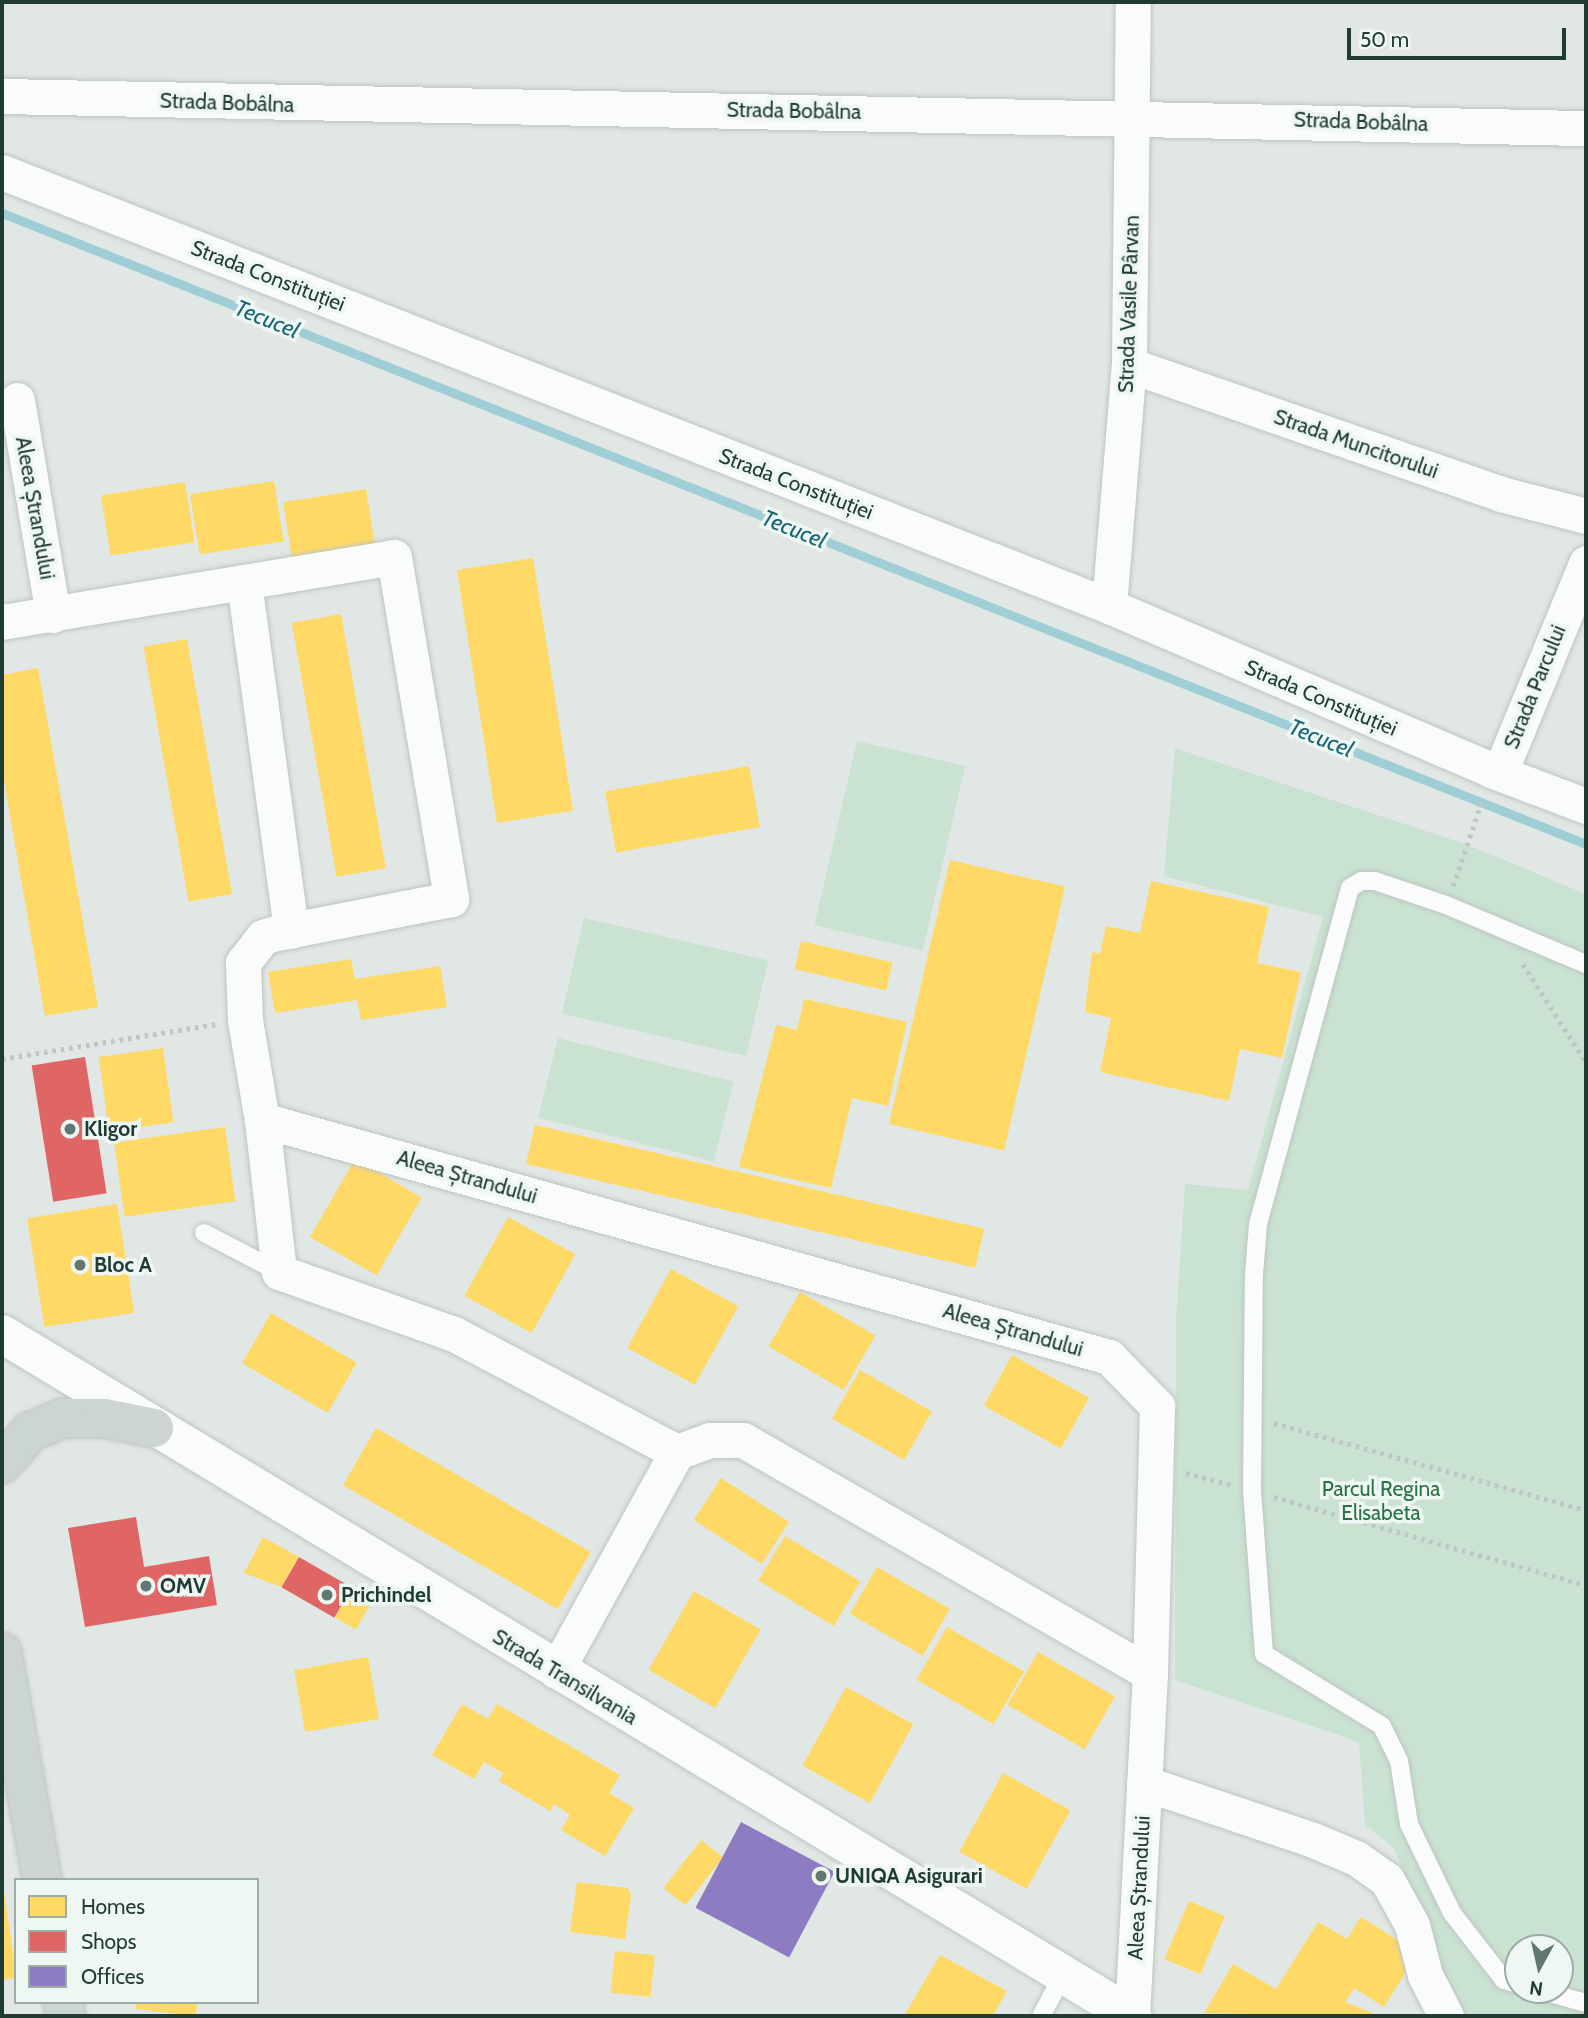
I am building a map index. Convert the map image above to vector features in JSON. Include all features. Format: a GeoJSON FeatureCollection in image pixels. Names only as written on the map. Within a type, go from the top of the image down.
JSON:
{"type":"FeatureCollection","features":[{"type":"Feature","properties":{"kind":"main road","name":"Strada Transilvania"},"geometry":{"type":"LineString","coordinates":[[2,1334],[556,1671],[1132,2016]]}},
{"type":"Feature","properties":{"kind":"main road"},"geometry":{"type":"LineString","coordinates":[[2,1464],[30,1432],[63,1418],[104,1418],[154,1428]]}},
{"type":"Feature","properties":{"kind":"main road"},"geometry":{"type":"LineString","coordinates":[[2,1652],[5,1693],[42,1878]]}},
{"type":"Feature","properties":{"kind":"street","name":"Strada Vasile Pârvan"},"geometry":{"type":"LineString","coordinates":[[1109,607],[1129,365],[1133,2]]}},
{"type":"Feature","properties":{"kind":"street","name":"Strada Bobâlna"},"geometry":{"type":"LineString","coordinates":[[2,96],[307,105],[1133,116],[1586,128]]}},
{"type":"Feature","properties":{"kind":"street","name":"Strada Constituției"},"geometry":{"type":"LineString","coordinates":[[2,172],[1109,607],[1495,771],[1586,806]]}},
{"type":"Feature","properties":{"kind":"street","name":"Strada Muncitorului"},"geometry":{"type":"LineString","coordinates":[[1129,365],[1501,494],[1586,516]]}},
{"type":"Feature","properties":{"kind":"street","name":"Aleea Ștrandului"},"geometry":{"type":"LineString","coordinates":[[17,400],[53,615]]}},
{"type":"Feature","properties":{"kind":"street"},"geometry":{"type":"LineString","coordinates":[[2,622],[394,558],[451,899],[263,937],[243,963],[245,1020],[262,1120],[279,1272],[454,1334],[677,1452]]}},
{"type":"Feature","properties":{"kind":"street","name":"Strada Parcului"},"geometry":{"type":"LineString","coordinates":[[1495,771],[1586,564]]}},
{"type":"Feature","properties":{"kind":"street"},"geometry":{"type":"LineString","coordinates":[[244,582],[291,931]]}},
{"type":"Feature","properties":{"kind":"street","name":"Aleea Ștrandului"},"geometry":{"type":"LineString","coordinates":[[262,1120],[1109,1357],[1157,1406],[1158,1467],[1150,1673],[1132,2016]]}},
{"type":"Feature","properties":{"kind":"street"},"geometry":{"type":"LineString","coordinates":[[556,1671],[677,1452],[710,1440],[743,1440],[1150,1673]]}},
{"type":"Feature","properties":{"kind":"street"},"geometry":{"type":"LineString","coordinates":[[1144,1783],[1313,1840],[1356,1858],[1387,1880],[1412,1924],[1425,1975],[1446,2016]]}},
{"type":"Feature","properties":{"kind":"lane"},"geometry":{"type":"LineString","coordinates":[[1504,1980],[1452,1913],[1409,1824],[1399,1761],[1382,1726],[1264,1654],[1252,1491],[1258,1224],[1350,888],[1361,881],[1375,881],[1446,905],[1586,964]]}},
{"type":"Feature","properties":{"kind":"lane"},"geometry":{"type":"LineString","coordinates":[[204,1233],[279,1272]]}},
{"type":"Feature","properties":{"kind":"lane"},"geometry":{"type":"LineString","coordinates":[[1041,2016],[1063,1975]]}},
{"type":"Feature","properties":{"kind":"path"},"geometry":{"type":"LineString","coordinates":[[1446,905],[1495,771]]}},
{"type":"Feature","properties":{"kind":"path"},"geometry":{"type":"LineString","coordinates":[[1499,928],[1586,1062]]}},
{"type":"Feature","properties":{"kind":"path"},"geometry":{"type":"LineString","coordinates":[[2,1059],[245,1020]]}},
{"type":"Feature","properties":{"kind":"path"},"geometry":{"type":"LineString","coordinates":[[1252,1417],[1586,1510]]}},
{"type":"Feature","properties":{"kind":"path"},"geometry":{"type":"LineString","coordinates":[[1158,1467],[1586,1585]]}},
{"type":"Feature","properties":{"kind":"green space"},"geometry":{"type":"Polygon","coordinates":[[[857,741],[965,766],[923,950],[814,925],[857,741]]]}},
{"type":"Feature","properties":{"kind":"green space","name":"Parcul Regina Elisabeta"},"geometry":{"type":"Polygon","coordinates":[[[1175,748],[1468,845],[1586,894],[1586,2016],[1465,2016],[1448,2003],[1394,1848],[1365,1825],[1359,1742],[1175,1680],[1176,1321],[1185,1184],[1248,1190],[1323,917],[1164,876],[1175,748]]]}},
{"type":"Feature","properties":{"kind":"green space"},"geometry":{"type":"Polygon","coordinates":[[[584,918],[768,961],[746,1056],[562,1013],[584,918]]]}},
{"type":"Feature","properties":{"kind":"green space"},"geometry":{"type":"Polygon","coordinates":[[[558,1038],[734,1082],[714,1161],[538,1118],[558,1038]]]}},
{"type":"Feature","properties":{"kind":"building: Homes"},"geometry":{"type":"Polygon","coordinates":[[[274,481],[284,541],[200,555],[190,494],[274,481]]]}},
{"type":"Feature","properties":{"kind":"building: Homes"},"geometry":{"type":"Polygon","coordinates":[[[185,482],[195,542],[111,556],[101,495],[185,482]]]}},
{"type":"Feature","properties":{"kind":"building: Homes"},"geometry":{"type":"Polygon","coordinates":[[[366,489],[376,550],[293,563],[283,502],[366,489]]]}},
{"type":"Feature","properties":{"kind":"building: Homes"},"geometry":{"type":"Polygon","coordinates":[[[533,558],[573,811],[497,823],[457,570],[533,558]]]}},
{"type":"Feature","properties":{"kind":"building: Homes"},"geometry":{"type":"Polygon","coordinates":[[[341,614],[386,868],[337,877],[292,623],[341,614]]]}},
{"type":"Feature","properties":{"kind":"building: Homes"},"geometry":{"type":"Polygon","coordinates":[[[187,639],[232,894],[189,902],[144,647],[187,639]]]}},
{"type":"Feature","properties":{"kind":"building: Homes"},"geometry":{"type":"Polygon","coordinates":[[[38,668],[98,1007],[45,1016],[2,770],[2,675],[38,668]]]}},
{"type":"Feature","properties":{"kind":"building: Homes"},"geometry":{"type":"Polygon","coordinates":[[[749,766],[760,827],[616,852],[605,791],[749,766]]]}},
{"type":"Feature","properties":{"kind":"building: Homes"},"geometry":{"type":"Polygon","coordinates":[[[950,860],[1065,887],[1004,1151],[889,1124],[950,860]]]}},
{"type":"Feature","properties":{"kind":"building: Homes"},"geometry":{"type":"Polygon","coordinates":[[[1151,881],[1269,907],[1257,963],[1301,972],[1282,1058],[1240,1049],[1229,1101],[1100,1072],[1111,1018],[1085,1012],[1092,952],[1100,954],[1106,926],[1140,933],[1151,881]]]}},
{"type":"Feature","properties":{"kind":"building: Homes"},"geometry":{"type":"Polygon","coordinates":[[[801,941],[893,962],[886,990],[794,969],[801,941]]]}},
{"type":"Feature","properties":{"kind":"building: Homes"},"geometry":{"type":"Polygon","coordinates":[[[351,959],[355,979],[440,966],[447,1007],[361,1020],[357,1000],[275,1013],[268,972],[351,959]]]}},
{"type":"Feature","properties":{"kind":"building: Homes"},"geometry":{"type":"Polygon","coordinates":[[[804,999],[907,1022],[888,1106],[852,1098],[831,1188],[739,1167],[776,1025],[797,1030],[804,999]]]}},
{"type":"Feature","properties":{"kind":"building: Homes"},"geometry":{"type":"Polygon","coordinates":[[[163,1048],[173,1122],[109,1131],[99,1057],[163,1048]]]}},
{"type":"Feature","properties":{"kind":"building: Homes"},"geometry":{"type":"Polygon","coordinates":[[[535,1125],[984,1229],[975,1268],[526,1164],[535,1125]]]}},
{"type":"Feature","properties":{"kind":"building: Homes"},"geometry":{"type":"Polygon","coordinates":[[[225,1127],[235,1201],[125,1217],[114,1143],[225,1127]]]}},
{"type":"Feature","properties":{"kind":"building: Homes"},"geometry":{"type":"Polygon","coordinates":[[[355,1159],[422,1198],[377,1275],[310,1237],[355,1159]]]}},
{"type":"Feature","properties":{"kind":"building: Homes","name":"Bloc A"},"geometry":{"type":"Polygon","coordinates":[[[117,1204],[134,1313],[44,1327],[27,1218],[117,1204]]]}},
{"type":"Feature","properties":{"kind":"building: Homes"},"geometry":{"type":"Polygon","coordinates":[[[508,1217],[575,1254],[532,1333],[464,1296],[508,1217]]]}},
{"type":"Feature","properties":{"kind":"building: Homes"},"geometry":{"type":"Polygon","coordinates":[[[671,1269],[738,1306],[695,1385],[627,1348],[671,1269]]]}},
{"type":"Feature","properties":{"kind":"building: Homes"},"geometry":{"type":"Polygon","coordinates":[[[800,1292],[875,1336],[844,1390],[768,1347],[800,1292]]]}},
{"type":"Feature","properties":{"kind":"building: Homes"},"geometry":{"type":"Polygon","coordinates":[[[271,1313],[357,1362],[328,1413],[242,1363],[271,1313]]]}},
{"type":"Feature","properties":{"kind":"building: Homes"},"geometry":{"type":"Polygon","coordinates":[[[1012,1355],[1089,1398],[1061,1448],[984,1406],[1012,1355]]]}},
{"type":"Feature","properties":{"kind":"building: Homes"},"geometry":{"type":"Polygon","coordinates":[[[860,1370],[932,1412],[904,1460],[832,1418],[860,1370]]]}},
{"type":"Feature","properties":{"kind":"building: Homes"},"geometry":{"type":"Polygon","coordinates":[[[376,1428],[591,1552],[558,1609],[343,1485],[376,1428]]]}},
{"type":"Feature","properties":{"kind":"building: Homes"},"geometry":{"type":"Polygon","coordinates":[[[721,1478],[789,1522],[762,1564],[694,1520],[721,1478]]]}},
{"type":"Feature","properties":{"kind":"building: Homes"},"geometry":{"type":"Polygon","coordinates":[[[785,1536],[860,1581],[834,1626],[758,1581],[785,1536]]]}},
{"type":"Feature","properties":{"kind":"building: Homes"},"geometry":{"type":"Polygon","coordinates":[[[263,1537],[299,1557],[281,1587],[244,1573],[263,1537]]]}},
{"type":"Feature","properties":{"kind":"building: Homes"},"geometry":{"type":"Polygon","coordinates":[[[877,1567],[950,1609],[923,1656],[850,1614],[877,1567]]]}},
{"type":"Feature","properties":{"kind":"building: Homes"},"geometry":{"type":"Polygon","coordinates":[[[352,1588],[373,1600],[356,1629],[335,1617],[352,1588]]]}},
{"type":"Feature","properties":{"kind":"building: Homes"},"geometry":{"type":"Polygon","coordinates":[[[694,1591],[761,1630],[715,1708],[648,1670],[694,1591]]]}},
{"type":"Feature","properties":{"kind":"building: Homes"},"geometry":{"type":"Polygon","coordinates":[[[947,1627],[1024,1672],[994,1724],[916,1680],[947,1627]]]}},
{"type":"Feature","properties":{"kind":"building: Homes"},"geometry":{"type":"Polygon","coordinates":[[[1038,1652],[1115,1696],[1085,1749],[1008,1705],[1038,1652]]]}},
{"type":"Feature","properties":{"kind":"building: Homes"},"geometry":{"type":"Polygon","coordinates":[[[368,1657],[379,1719],[305,1732],[294,1670],[368,1657]]]}},
{"type":"Feature","properties":{"kind":"building: Homes"},"geometry":{"type":"Polygon","coordinates":[[[846,1687],[913,1724],[870,1803],[802,1766],[846,1687]]]}},
{"type":"Feature","properties":{"kind":"building: Homes"},"geometry":{"type":"Polygon","coordinates":[[[462,1704],[488,1719],[497,1704],[620,1775],[609,1793],[634,1808],[605,1856],[561,1830],[570,1815],[554,1804],[550,1811],[499,1781],[503,1773],[484,1762],[474,1779],[432,1755],[462,1704]]]}},
{"type":"Feature","properties":{"kind":"building: Homes"},"geometry":{"type":"Polygon","coordinates":[[[1003,1773],[1070,1810],[1027,1889],[959,1852],[1003,1773]]]}},
{"type":"Feature","properties":{"kind":"building: Homes"},"geometry":{"type":"Polygon","coordinates":[[[701,1840],[723,1857],[686,1905],[663,1888],[701,1840]]]}},
{"type":"Feature","properties":{"kind":"building: Homes"},"geometry":{"type":"Polygon","coordinates":[[[2,1879],[14,1959],[14,1978],[2,1980],[2,1879]]]}},
{"type":"Feature","properties":{"kind":"building: Homes"},"geometry":{"type":"Polygon","coordinates":[[[577,1882],[628,1888],[631,1897],[625,1939],[570,1932],[577,1882]]]}},
{"type":"Feature","properties":{"kind":"building: Homes"},"geometry":{"type":"Polygon","coordinates":[[[1189,1901],[1225,1916],[1200,1974],[1164,1959],[1189,1901]]]}},
{"type":"Feature","properties":{"kind":"building: Homes"},"geometry":{"type":"Polygon","coordinates":[[[1361,1917],[1418,1953],[1384,2007],[1354,1988],[1345,2002],[1379,2016],[1204,2013],[1233,1964],[1276,1989],[1318,1922],[1347,1939],[1361,1917]]]}},
{"type":"Feature","properties":{"kind":"building: Homes"},"geometry":{"type":"Polygon","coordinates":[[[615,1951],[655,1955],[650,1997],[611,1993],[615,1951]]]}},
{"type":"Feature","properties":{"kind":"building: Homes"},"geometry":{"type":"Polygon","coordinates":[[[940,1955],[1007,1991],[993,2016],[904,2016],[940,1955]]]}},
{"type":"Feature","properties":{"kind":"building: Homes"},"geometry":{"type":"Polygon","coordinates":[[[136,2004],[197,2004],[196,2016],[136,2009],[136,2004]]]}},
{"type":"Feature","properties":{"kind":"building: Shops","name":"Kligor"},"geometry":{"type":"Polygon","coordinates":[[[85,1057],[107,1193],[53,1202],[32,1065],[85,1057]]]}},
{"type":"Feature","properties":{"kind":"building: Shops","name":"OMV"},"geometry":{"type":"Polygon","coordinates":[[[136,1517],[144,1567],[209,1556],[217,1605],[85,1627],[68,1528],[136,1517]]]}},
{"type":"Feature","properties":{"kind":"building: Shops"},"geometry":{"type":"Polygon","coordinates":[[[299,1557],[352,1588],[334,1618],[282,1587],[299,1557]]]}},
{"type":"Feature","properties":{"kind":"building: Offices"},"geometry":{"type":"Polygon","coordinates":[[[741,1822],[835,1872],[789,1957],[695,1908],[741,1822]]]}},
{"type":"Feature","properties":{"kind":"waterway","name":"Tecucel"},"geometry":{"type":"LineString","coordinates":[[2,213],[1586,844]]}},
{"type":"Feature","properties":{"kind":"place","name":"Kligor"},"geometry":{"type":"Point","coordinates":[70,1129]}},
{"type":"Feature","properties":{"kind":"place","name":"Bloc A"},"geometry":{"type":"Point","coordinates":[80,1265]}},
{"type":"Feature","properties":{"kind":"place","name":"OMV"},"geometry":{"type":"Point","coordinates":[146,1586]}},
{"type":"Feature","properties":{"kind":"place","name":"Prichindel"},"geometry":{"type":"Point","coordinates":[327,1595]}},
{"type":"Feature","properties":{"kind":"place","name":"UNIQA Asigurari"},"geometry":{"type":"Point","coordinates":[821,1876]}}]}
